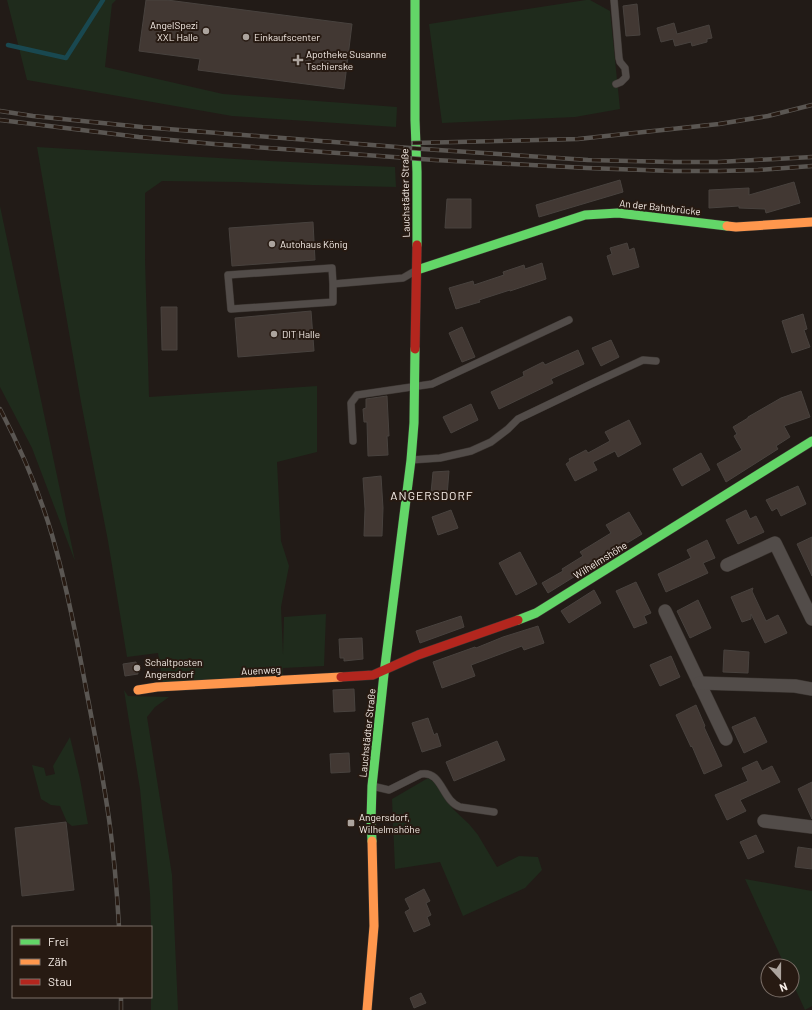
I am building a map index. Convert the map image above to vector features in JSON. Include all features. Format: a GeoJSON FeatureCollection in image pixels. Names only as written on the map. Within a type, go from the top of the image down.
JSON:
{"type":"FeatureCollection","features":[{"type":"Feature","properties":{"kind":"street","name":"Lauchstädter Straße"},"geometry":{"type":"LineString","coordinates":[[367,1010],[374,926],[371,820],[372,786],[411,460],[414,423],[417,270],[415,0]]}},
{"type":"Feature","properties":{"kind":"street","name":"An der Bahnbrücke"},"geometry":{"type":"LineString","coordinates":[[417,270],[585,215],[618,213],[736,227],[812,222]]}},
{"type":"Feature","properties":{"kind":"street","name":"Wilhelmshöhe"},"geometry":{"type":"LineString","coordinates":[[385,669],[536,613],[812,441]]}},
{"type":"Feature","properties":{"kind":"street"},"geometry":{"type":"LineString","coordinates":[[727,564],[775,543],[812,619]]}},
{"type":"Feature","properties":{"kind":"street"},"geometry":{"type":"LineString","coordinates":[[665,611],[726,739]]}},
{"type":"Feature","properties":{"kind":"street","name":"Auenweg"},"geometry":{"type":"LineString","coordinates":[[138,690],[157,687],[373,675],[385,669]]}},
{"type":"Feature","properties":{"kind":"street"},"geometry":{"type":"LineString","coordinates":[[699,683],[794,686],[812,689]]}},
{"type":"Feature","properties":{"kind":"street"},"geometry":{"type":"LineString","coordinates":[[764,821],[812,827]]}},
{"type":"Feature","properties":{"kind":"lane"},"geometry":{"type":"LineString","coordinates":[[614,0],[619,58],[620,62],[625,68],[626,77],[621,82],[616,84]]}},
{"type":"Feature","properties":{"kind":"lane"},"geometry":{"type":"LineString","coordinates":[[332,268],[334,284],[333,302],[230,309],[228,275],[332,268]]}},
{"type":"Feature","properties":{"kind":"lane"},"geometry":{"type":"LineString","coordinates":[[334,284],[403,278],[417,270]]}},
{"type":"Feature","properties":{"kind":"lane"},"geometry":{"type":"LineString","coordinates":[[353,441],[350,403],[356,395],[432,384],[569,320]]}},
{"type":"Feature","properties":{"kind":"lane"},"geometry":{"type":"LineString","coordinates":[[411,460],[440,458],[471,451],[491,442],[508,430],[518,419],[643,360],[656,361]]}},
{"type":"Feature","properties":{"kind":"lane"},"geometry":{"type":"LineString","coordinates":[[372,786],[389,790],[426,773],[432,775],[438,781],[455,806],[494,812]]}},
{"type":"Feature","properties":{"kind":"green space"},"geometry":{"type":"Polygon","coordinates":[[[7,0],[116,0],[112,4],[105,67],[223,94],[397,107],[396,127],[232,116],[27,80],[7,0]]]}},
{"type":"Feature","properties":{"kind":"green space"},"geometry":{"type":"Polygon","coordinates":[[[590,0],[610,11],[620,109],[575,117],[442,123],[429,24],[590,0]]]}},
{"type":"Feature","properties":{"kind":"green space"},"geometry":{"type":"Polygon","coordinates":[[[37,147],[395,167],[396,187],[162,181],[145,193],[145,259],[149,397],[317,386],[317,452],[277,462],[281,541],[289,566],[281,607],[283,655],[284,617],[326,614],[324,666],[283,668],[283,677],[163,683],[158,653],[127,657],[108,541],[81,402],[37,147]]]}},
{"type":"Feature","properties":{"kind":"green space"},"geometry":{"type":"Polygon","coordinates":[[[0,206],[75,561],[32,448],[0,387],[0,206]]]}},
{"type":"Feature","properties":{"kind":"green space"},"geometry":{"type":"Polygon","coordinates":[[[124,690],[128,696],[169,697],[155,707],[147,717],[172,875],[178,1010],[151,1010],[152,926],[140,789],[124,690]]]}},
{"type":"Feature","properties":{"kind":"green space"},"geometry":{"type":"Polygon","coordinates":[[[70,737],[80,779],[88,824],[72,826],[67,822],[60,806],[51,805],[41,799],[32,765],[44,768],[46,776],[55,774],[53,766],[70,737]]]}},
{"type":"Feature","properties":{"kind":"green space"},"geometry":{"type":"Polygon","coordinates":[[[428,778],[434,782],[453,809],[478,835],[497,867],[519,856],[538,857],[542,870],[525,888],[463,916],[440,862],[395,869],[392,799],[428,778]]]}},
{"type":"Feature","properties":{"kind":"green space"},"geometry":{"type":"Polygon","coordinates":[[[745,879],[812,891],[812,1006],[805,1010],[799,998],[800,958],[781,958],[745,879]]]}},
{"type":"Feature","properties":{"kind":"building","name":"Einkaufscenter"},"geometry":{"type":"Polygon","coordinates":[[[146,0],[167,0],[352,24],[344,89],[198,70],[200,59],[139,51],[146,0]]]}},
{"type":"Feature","properties":{"kind":"building"},"geometry":{"type":"Polygon","coordinates":[[[637,4],[640,35],[626,36],[623,6],[637,4]]]}},
{"type":"Feature","properties":{"kind":"building"},"geometry":{"type":"Polygon","coordinates":[[[674,23],[677,34],[709,25],[712,38],[707,39],[707,42],[692,46],[691,42],[675,46],[673,39],[661,42],[657,28],[674,23]]]}},
{"type":"Feature","properties":{"kind":"building"},"geometry":{"type":"Polygon","coordinates":[[[620,180],[623,192],[539,217],[536,205],[620,180]]]}},
{"type":"Feature","properties":{"kind":"building"},"geometry":{"type":"Polygon","coordinates":[[[794,182],[800,203],[766,213],[765,209],[739,208],[739,206],[709,208],[709,190],[749,188],[749,195],[794,182]]]}},
{"type":"Feature","properties":{"kind":"building"},"geometry":{"type":"Polygon","coordinates":[[[447,199],[471,199],[471,228],[445,228],[447,199]]]}},
{"type":"Feature","properties":{"kind":"building","name":"Autohaus König"},"geometry":{"type":"Polygon","coordinates":[[[313,222],[315,260],[232,266],[229,228],[313,222]]]}},
{"type":"Feature","properties":{"kind":"building"},"geometry":{"type":"Polygon","coordinates":[[[627,243],[629,250],[634,248],[639,267],[613,275],[607,256],[612,254],[610,248],[627,243]]]}},
{"type":"Feature","properties":{"kind":"building"},"geometry":{"type":"Polygon","coordinates":[[[542,263],[546,279],[479,300],[480,302],[456,309],[449,288],[473,281],[474,285],[504,275],[503,272],[524,265],[525,269],[542,263]]]}},
{"type":"Feature","properties":{"kind":"building"},"geometry":{"type":"Polygon","coordinates":[[[161,307],[177,307],[177,350],[162,350],[161,307]]]}},
{"type":"Feature","properties":{"kind":"building","name":"DIT Halle"},"geometry":{"type":"Polygon","coordinates":[[[311,311],[314,351],[238,357],[235,318],[311,311]]]}},
{"type":"Feature","properties":{"kind":"building"},"geometry":{"type":"Polygon","coordinates":[[[803,314],[807,329],[804,330],[810,347],[792,353],[782,321],[803,314]]]}},
{"type":"Feature","properties":{"kind":"building"},"geometry":{"type":"Polygon","coordinates":[[[462,327],[475,357],[462,362],[449,333],[462,327]]]}},
{"type":"Feature","properties":{"kind":"building"},"geometry":{"type":"Polygon","coordinates":[[[611,340],[619,357],[601,366],[592,348],[611,340]]]}},
{"type":"Feature","properties":{"kind":"building"},"geometry":{"type":"Polygon","coordinates":[[[578,350],[584,364],[551,379],[553,383],[499,409],[491,392],[524,376],[523,372],[543,362],[545,365],[578,350]]]}},
{"type":"Feature","properties":{"kind":"building"},"geometry":{"type":"Polygon","coordinates":[[[801,391],[810,417],[784,426],[790,437],[776,446],[778,449],[726,482],[717,464],[742,450],[734,436],[737,434],[733,427],[781,398],[801,391]]]}},
{"type":"Feature","properties":{"kind":"building"},"geometry":{"type":"Polygon","coordinates":[[[387,396],[389,436],[387,436],[388,455],[368,456],[367,422],[364,422],[363,409],[366,408],[366,399],[387,396]]]}},
{"type":"Feature","properties":{"kind":"building"},"geometry":{"type":"Polygon","coordinates":[[[471,404],[478,420],[451,433],[443,417],[471,404]]]}},
{"type":"Feature","properties":{"kind":"building"},"geometry":{"type":"Polygon","coordinates":[[[629,420],[641,444],[618,457],[615,451],[593,462],[597,470],[575,481],[566,464],[570,461],[569,459],[586,450],[588,453],[610,441],[605,432],[629,420]]]}},
{"type":"Feature","properties":{"kind":"building"},"geometry":{"type":"Polygon","coordinates":[[[701,453],[710,470],[682,486],[673,469],[701,453]]]}},
{"type":"Feature","properties":{"kind":"building"},"geometry":{"type":"Polygon","coordinates":[[[449,471],[447,496],[431,493],[433,472],[449,471]]]}},
{"type":"Feature","properties":{"kind":"building"},"geometry":{"type":"Polygon","coordinates":[[[381,476],[383,508],[382,536],[364,536],[365,509],[363,478],[381,476]]]}},
{"type":"Feature","properties":{"kind":"building"},"geometry":{"type":"Polygon","coordinates":[[[798,486],[806,504],[781,516],[777,508],[772,511],[766,500],[798,486]]]}},
{"type":"Feature","properties":{"kind":"building"},"geometry":{"type":"Polygon","coordinates":[[[451,510],[458,528],[438,535],[432,517],[451,510]]]}},
{"type":"Feature","properties":{"kind":"building"},"geometry":{"type":"Polygon","coordinates":[[[746,510],[750,519],[756,516],[764,532],[738,544],[726,520],[746,510]]]}},
{"type":"Feature","properties":{"kind":"building"},"geometry":{"type":"Polygon","coordinates":[[[629,512],[642,534],[548,593],[542,583],[563,571],[562,569],[583,556],[580,552],[611,533],[606,525],[629,512]]]}},
{"type":"Feature","properties":{"kind":"building"},"geometry":{"type":"Polygon","coordinates":[[[812,537],[812,576],[797,544],[812,537]]]}},
{"type":"Feature","properties":{"kind":"building"},"geometry":{"type":"Polygon","coordinates":[[[707,540],[715,558],[703,563],[708,573],[666,592],[658,574],[691,558],[687,550],[707,540]]]}},
{"type":"Feature","properties":{"kind":"building"},"geometry":{"type":"Polygon","coordinates":[[[520,552],[537,584],[516,595],[499,563],[520,552]]]}},
{"type":"Feature","properties":{"kind":"building"},"geometry":{"type":"Polygon","coordinates":[[[636,582],[651,613],[644,616],[647,623],[634,628],[616,591],[636,582]]]}},
{"type":"Feature","properties":{"kind":"building"},"geometry":{"type":"Polygon","coordinates":[[[753,588],[752,591],[766,621],[778,615],[787,633],[765,643],[751,614],[751,619],[742,622],[731,597],[753,588]]]}},
{"type":"Feature","properties":{"kind":"building"},"geometry":{"type":"Polygon","coordinates":[[[594,590],[601,603],[569,623],[561,611],[594,590]]]}},
{"type":"Feature","properties":{"kind":"building"},"geometry":{"type":"Polygon","coordinates":[[[698,600],[711,628],[690,638],[677,611],[698,600]]]}},
{"type":"Feature","properties":{"kind":"building"},"geometry":{"type":"Polygon","coordinates":[[[461,616],[464,627],[420,643],[416,631],[461,616]]]}},
{"type":"Feature","properties":{"kind":"building"},"geometry":{"type":"Polygon","coordinates":[[[538,626],[544,643],[524,650],[522,646],[471,665],[475,676],[442,688],[433,662],[538,626]]]}},
{"type":"Feature","properties":{"kind":"building"},"geometry":{"type":"Polygon","coordinates":[[[362,638],[363,659],[344,661],[344,658],[340,658],[339,639],[362,638]]]}},
{"type":"Feature","properties":{"kind":"building"},"geometry":{"type":"Polygon","coordinates":[[[724,650],[749,652],[748,673],[723,672],[724,650]]]}},
{"type":"Feature","properties":{"kind":"building"},"geometry":{"type":"Polygon","coordinates":[[[671,656],[680,677],[660,686],[650,665],[671,656]]]}},
{"type":"Feature","properties":{"kind":"building"},"geometry":{"type":"Polygon","coordinates":[[[136,662],[138,674],[125,676],[123,664],[136,662]]]}},
{"type":"Feature","properties":{"kind":"building"},"geometry":{"type":"Polygon","coordinates":[[[354,689],[355,711],[334,712],[333,690],[354,689]]]}},
{"type":"Feature","properties":{"kind":"building"},"geometry":{"type":"Polygon","coordinates":[[[696,705],[705,726],[704,727],[722,766],[704,774],[676,715],[696,705]]]}},
{"type":"Feature","properties":{"kind":"building"},"geometry":{"type":"Polygon","coordinates":[[[755,717],[767,742],[744,753],[732,727],[755,717]]]}},
{"type":"Feature","properties":{"kind":"building"},"geometry":{"type":"Polygon","coordinates":[[[428,718],[434,735],[437,733],[441,746],[422,752],[412,723],[428,718]]]}},
{"type":"Feature","properties":{"kind":"building"},"geometry":{"type":"Polygon","coordinates":[[[497,741],[505,760],[454,781],[446,762],[497,741]]]}},
{"type":"Feature","properties":{"kind":"building"},"geometry":{"type":"Polygon","coordinates":[[[349,753],[350,772],[331,773],[330,754],[349,753]]]}},
{"type":"Feature","properties":{"kind":"building"},"geometry":{"type":"Polygon","coordinates":[[[757,761],[762,771],[772,766],[780,782],[740,800],[746,811],[727,820],[715,795],[748,781],[742,768],[757,761]]]}},
{"type":"Feature","properties":{"kind":"building"},"geometry":{"type":"Polygon","coordinates":[[[812,782],[812,819],[798,789],[812,782]]]}},
{"type":"Feature","properties":{"kind":"building"},"geometry":{"type":"Polygon","coordinates":[[[66,822],[74,890],[22,896],[15,828],[66,822]]]}},
{"type":"Feature","properties":{"kind":"building"},"geometry":{"type":"Polygon","coordinates":[[[756,835],[764,852],[748,859],[740,842],[756,835]]]}},
{"type":"Feature","properties":{"kind":"building"},"geometry":{"type":"Polygon","coordinates":[[[798,847],[812,849],[812,869],[795,867],[798,847]]]}},
{"type":"Feature","properties":{"kind":"building"},"geometry":{"type":"Polygon","coordinates":[[[424,889],[430,901],[426,903],[431,915],[427,917],[430,925],[414,932],[405,912],[410,909],[405,899],[424,889]]]}},
{"type":"Feature","properties":{"kind":"building"},"geometry":{"type":"Polygon","coordinates":[[[421,993],[426,1003],[414,1008],[410,998],[421,993]]]}},
{"type":"Feature","properties":{"kind":"waterway"},"geometry":{"type":"LineString","coordinates":[[8,45],[66,58],[103,0]]}},
{"type":"Feature","properties":{"kind":"railway"},"geometry":{"type":"LineString","coordinates":[[413,143],[578,139],[719,124],[768,116],[812,105]]}},
{"type":"Feature","properties":{"kind":"railway"},"geometry":{"type":"LineString","coordinates":[[0,111],[33,116],[142,127],[423,149],[588,160],[718,162],[812,157]]}},
{"type":"Feature","properties":{"kind":"railway"},"geometry":{"type":"LineString","coordinates":[[0,120],[139,137],[214,144],[435,160],[672,171],[758,170],[812,166]]}},
{"type":"Feature","properties":{"kind":"railway"},"geometry":{"type":"LineString","coordinates":[[0,409],[15,439],[41,502],[52,535],[67,594],[107,803],[114,860],[119,926]]}},
{"type":"Feature","properties":{"kind":"railway"},"geometry":{"type":"LineString","coordinates":[[121,998],[121,1010]]}},
{"type":"Feature","properties":{"kind":"traffic: fast"},"geometry":{"type":"LineString","coordinates":[[415,0],[417,245]]}},
{"type":"Feature","properties":{"kind":"traffic: fast"},"geometry":{"type":"LineString","coordinates":[[417,270],[585,215],[618,213],[727,226]]}},
{"type":"Feature","properties":{"kind":"traffic: fast"},"geometry":{"type":"LineString","coordinates":[[372,841],[372,786],[384,674],[411,460],[414,423],[415,349]]}},
{"type":"Feature","properties":{"kind":"traffic: fast"},"geometry":{"type":"LineString","coordinates":[[518,620],[536,613],[812,441]]}},
{"type":"Feature","properties":{"kind":"traffic: slow"},"geometry":{"type":"LineString","coordinates":[[727,226],[736,227],[812,222]]}},
{"type":"Feature","properties":{"kind":"traffic: slow"},"geometry":{"type":"LineString","coordinates":[[138,690],[157,687],[341,677]]}},
{"type":"Feature","properties":{"kind":"traffic: slow"},"geometry":{"type":"LineString","coordinates":[[367,1010],[374,926],[372,841]]}},
{"type":"Feature","properties":{"kind":"traffic: jam"},"geometry":{"type":"LineString","coordinates":[[415,349],[417,245]]}},
{"type":"Feature","properties":{"kind":"traffic: jam"},"geometry":{"type":"LineString","coordinates":[[341,677],[373,675],[418,655],[518,620]]}},
{"type":"Feature","properties":{"kind":"place","name":"AngelSpezi XXL Halle"},"geometry":{"type":"Point","coordinates":[206,31]}},
{"type":"Feature","properties":{"kind":"place","name":"Einkaufscenter"},"geometry":{"type":"Point","coordinates":[246,37]}},
{"type":"Feature","properties":{"kind":"place","name":"Apotheke Susanne Tschierske"},"geometry":{"type":"Point","coordinates":[298,60]}},
{"type":"Feature","properties":{"kind":"place","name":"Autohaus König"},"geometry":{"type":"Point","coordinates":[272,244]}},
{"type":"Feature","properties":{"kind":"place","name":"DIT Halle"},"geometry":{"type":"Point","coordinates":[274,334]}},
{"type":"Feature","properties":{"kind":"place","name":"Schaltposten Angersdorf"},"geometry":{"type":"Point","coordinates":[137,668]}},
{"type":"Feature","properties":{"kind":"place","name":"Angersdorf, Wilhelmshöhe"},"geometry":{"type":"Point","coordinates":[351,823]}},
{"type":"Feature","properties":{"kind":"district","name":"ANGERSDORF"},"geometry":{"type":"Point","coordinates":[432,496]}}]}
